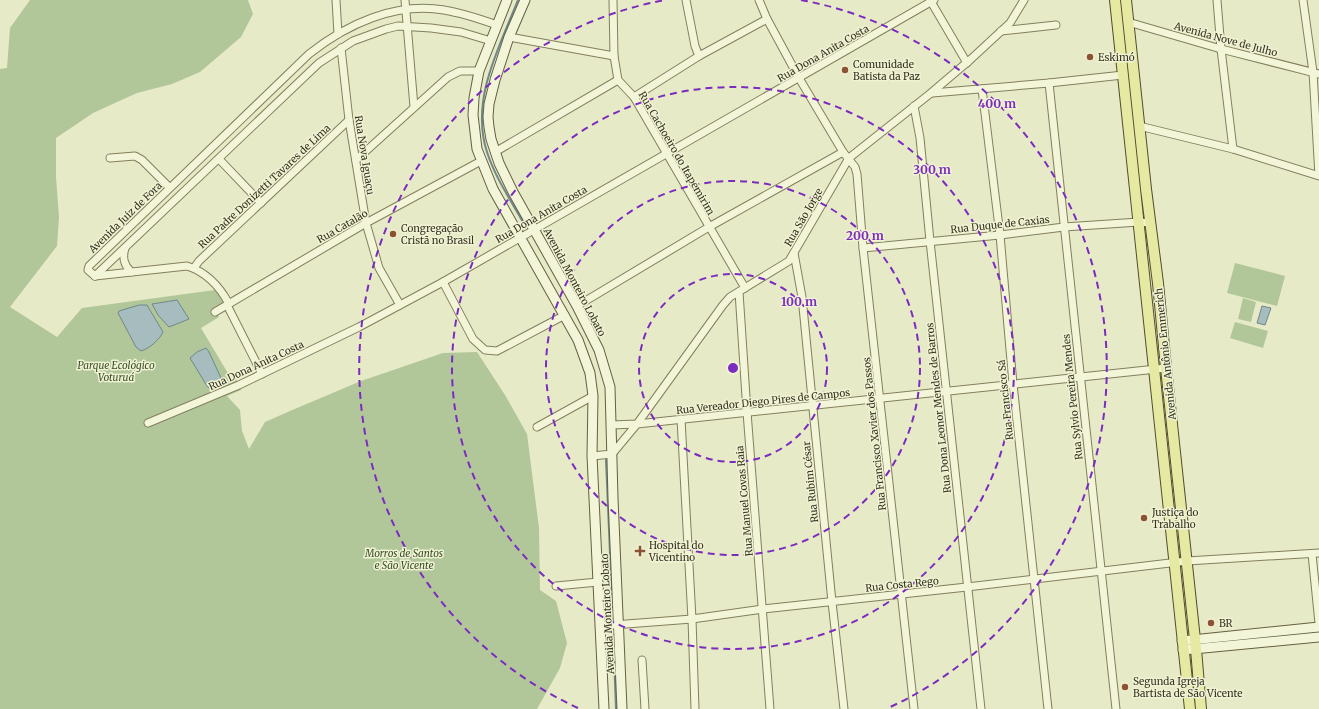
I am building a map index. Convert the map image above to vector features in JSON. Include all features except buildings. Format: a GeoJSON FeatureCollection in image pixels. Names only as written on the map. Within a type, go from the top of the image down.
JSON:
{"type":"FeatureCollection","features":[{"type":"Feature","properties":{"kind":"main road","name":"Avenida Antônio Emmerich"},"geometry":{"type":"LineString","coordinates":[[1115,0],[1190,709]]}},
{"type":"Feature","properties":{"kind":"main road","name":"Avenida Antônio Emmerich"},"geometry":{"type":"LineString","coordinates":[[1126,0],[1139,126],[1158,283],[1196,644],[1201,709]]}},
{"type":"Feature","properties":{"kind":"main road"},"geometry":{"type":"LineString","coordinates":[[1146,284],[1158,283]]}},
{"type":"Feature","properties":{"kind":"street"},"geometry":{"type":"LineString","coordinates":[[336,0],[338,34]]}},
{"type":"Feature","properties":{"kind":"street"},"geometry":{"type":"LineString","coordinates":[[405,0],[414,107]]}},
{"type":"Feature","properties":{"kind":"street","name":"Avenida Monteiro Lobato"},"geometry":{"type":"LineString","coordinates":[[507,0],[479,72],[474,98],[473,115],[477,149],[493,189],[522,236],[578,340],[590,373],[593,396],[598,582],[602,626],[604,709]]}},
{"type":"Feature","properties":{"kind":"street","name":"Avenida Monteiro Lobato"},"geometry":{"type":"LineString","coordinates":[[525,0],[509,37],[495,80],[489,104],[488,117],[495,152],[513,192],[577,306],[599,350],[610,387],[616,625],[622,709]]}},
{"type":"Feature","properties":{"kind":"street"},"geometry":{"type":"LineString","coordinates":[[495,152],[618,80],[614,56],[613,0]]}},
{"type":"Feature","properties":{"kind":"street"},"geometry":{"type":"LineString","coordinates":[[686,0],[695,46],[699,56]]}},
{"type":"Feature","properties":{"kind":"street"},"geometry":{"type":"LineString","coordinates":[[759,0],[767,20],[799,78],[843,152],[849,158]]}},
{"type":"Feature","properties":{"kind":"street"},"geometry":{"type":"LineString","coordinates":[[932,0],[967,63]]}},
{"type":"Feature","properties":{"kind":"street","name":"Rua Dona Anita Costa"},"geometry":{"type":"LineString","coordinates":[[148,423],[196,404],[336,339],[443,282],[932,0]]}},
{"type":"Feature","properties":{"kind":"street","name":"Rua São Jorge"},"geometry":{"type":"LineString","coordinates":[[611,454],[637,424],[714,316],[730,297],[789,261],[849,158],[967,63],[1001,31],[1016,13],[1024,0]]}},
{"type":"Feature","properties":{"kind":"street"},"geometry":{"type":"LineString","coordinates":[[1217,0],[1221,49],[1233,149]]}},
{"type":"Feature","properties":{"kind":"street"},"geometry":{"type":"LineString","coordinates":[[1139,126],[1233,149],[1319,176],[1316,73],[1303,0]]}},
{"type":"Feature","properties":{"kind":"street","name":"Avenida Juiz de Fora"},"geometry":{"type":"LineString","coordinates":[[95,276],[88,270],[89,266],[309,54],[338,34],[372,18],[405,10],[444,10],[497,24]]}},
{"type":"Feature","properties":{"kind":"street"},"geometry":{"type":"LineString","coordinates":[[634,97],[699,56],[767,20]]}},
{"type":"Feature","properties":{"kind":"street","name":"Avenida Nove de Julho"},"geometry":{"type":"LineString","coordinates":[[1128,22],[1221,49],[1316,73]]}},
{"type":"Feature","properties":{"kind":"street"},"geometry":{"type":"LineString","coordinates":[[95,276],[319,63],[341,48],[364,36],[398,26],[461,32],[491,41]]}},
{"type":"Feature","properties":{"kind":"street"},"geometry":{"type":"LineString","coordinates":[[1001,31],[1056,26]]}},
{"type":"Feature","properties":{"kind":"street"},"geometry":{"type":"LineString","coordinates":[[509,37],[614,56]]}},
{"type":"Feature","properties":{"kind":"street","name":"Rua Nova Iguaçu"},"geometry":{"type":"LineString","coordinates":[[341,48],[350,120],[366,223],[379,268],[400,305]]}},
{"type":"Feature","properties":{"kind":"street"},"geometry":{"type":"LineString","coordinates":[[356,160],[448,77],[460,71],[479,72]]}},
{"type":"Feature","properties":{"kind":"street"},"geometry":{"type":"LineString","coordinates":[[931,93],[1123,75]]}},
{"type":"Feature","properties":{"kind":"street","name":"Rua Cachoeiro do Itapemirim"},"geometry":{"type":"LineString","coordinates":[[618,80],[634,97],[709,227],[742,290]]}},
{"type":"Feature","properties":{"kind":"street","name":"Rua Sylvio Pereira Mendes"},"geometry":{"type":"LineString","coordinates":[[1049,83],[1116,709]]}},
{"type":"Feature","properties":{"kind":"street","name":"Rua Francisco Sá"},"geometry":{"type":"LineString","coordinates":[[982,89],[1000,235],[1013,384],[1048,709]]}},
{"type":"Feature","properties":{"kind":"street","name":"Rua Dona Leonor Mendes de Barros"},"geometry":{"type":"LineString","coordinates":[[914,106],[920,138],[981,709]]}},
{"type":"Feature","properties":{"kind":"street","name":"Rua Padre Donizetti Tavares de Lima"},"geometry":{"type":"LineString","coordinates":[[194,268],[199,261],[350,120]]}},
{"type":"Feature","properties":{"kind":"street"},"geometry":{"type":"LineString","coordinates":[[577,306],[709,227],[843,152]]}},
{"type":"Feature","properties":{"kind":"street"},"geometry":{"type":"LineString","coordinates":[[110,158],[135,156],[142,160],[169,188]]}},
{"type":"Feature","properties":{"kind":"street","name":"Rua Francisco Xavier dos Passos"},"geometry":{"type":"LineString","coordinates":[[849,158],[855,167],[856,174],[914,709]]}},
{"type":"Feature","properties":{"kind":"street"},"geometry":{"type":"LineString","coordinates":[[219,159],[261,203]]}},
{"type":"Feature","properties":{"kind":"street","name":"Rua Catalão"},"geometry":{"type":"LineString","coordinates":[[215,312],[366,223],[481,161]]}},
{"type":"Feature","properties":{"kind":"street","name":"Rua Duque de Caxias"},"geometry":{"type":"LineString","coordinates":[[863,248],[1000,235],[1064,227],[1139,222],[1150,223]]}},
{"type":"Feature","properties":{"kind":"street"},"geometry":{"type":"LineString","coordinates":[[125,248],[123,253],[125,264],[131,272]]}},
{"type":"Feature","properties":{"kind":"street","name":"Rua Rubim César"},"geometry":{"type":"LineString","coordinates":[[794,253],[802,297],[844,709]]}},
{"type":"Feature","properties":{"kind":"street"},"geometry":{"type":"LineString","coordinates":[[95,276],[187,266],[194,268],[217,285],[228,304],[262,374]]}},
{"type":"Feature","properties":{"kind":"street"},"geometry":{"type":"LineString","coordinates":[[443,282],[473,339],[485,350],[497,351],[565,315]]}},
{"type":"Feature","properties":{"kind":"street","name":"Rua Manuel Covas Raia"},"geometry":{"type":"LineString","coordinates":[[742,290],[746,412],[770,709]]}},
{"type":"Feature","properties":{"kind":"street","name":"Rua Vereador Diego Pires de Campos"},"geometry":{"type":"LineString","coordinates":[[611,425],[637,424],[1166,368]]}},
{"type":"Feature","properties":{"kind":"street"},"geometry":{"type":"LineString","coordinates":[[537,427],[593,396]]}},
{"type":"Feature","properties":{"kind":"street"},"geometry":{"type":"LineString","coordinates":[[681,419],[696,709]]}},
{"type":"Feature","properties":{"kind":"street"},"geometry":{"type":"LineString","coordinates":[[594,456],[611,454]]}},
{"type":"Feature","properties":{"kind":"street"},"geometry":{"type":"LineString","coordinates":[[1315,554],[1319,623]]}},
{"type":"Feature","properties":{"kind":"street","name":"Rua Costa Rego"},"geometry":{"type":"LineString","coordinates":[[602,626],[692,619],[763,608],[832,602],[1187,561],[1315,554]]}},
{"type":"Feature","properties":{"kind":"street"},"geometry":{"type":"LineString","coordinates":[[556,586],[598,582]]}},
{"type":"Feature","properties":{"kind":"street"},"geometry":{"type":"LineString","coordinates":[[1183,646],[1319,627]]}},
{"type":"Feature","properties":{"kind":"street"},"geometry":{"type":"LineString","coordinates":[[1196,644],[1319,637]]}},
{"type":"Feature","properties":{"kind":"street"},"geometry":{"type":"LineString","coordinates":[[642,660],[645,709]]}},
{"type":"Feature","properties":{"kind":"green space"},"geometry":{"type":"Polygon","coordinates":[[[30,0],[248,0],[253,14],[241,37],[200,72],[172,84],[137,93],[93,113],[56,138],[56,177],[59,217],[57,246],[10,307],[57,337],[82,308],[215,290],[223,302],[213,308],[219,317],[201,328],[232,380],[236,379],[241,390],[227,396],[240,410],[242,431],[249,449],[265,422],[290,411],[361,381],[443,353],[477,352],[505,395],[527,434],[539,528],[540,590],[556,601],[567,643],[560,668],[537,709],[0,709],[0,69],[7,68],[10,28],[30,0]]]}},
{"type":"Feature","properties":{"kind":"green space"},"geometry":{"type":"Polygon","coordinates":[[[1235,263],[1285,276],[1277,306],[1227,293],[1235,263]]]}},
{"type":"Feature","properties":{"kind":"green space"},"geometry":{"type":"Polygon","coordinates":[[[1243,298],[1256,302],[1251,322],[1238,319],[1243,298]]]}},
{"type":"Feature","properties":{"kind":"green space"},"geometry":{"type":"Polygon","coordinates":[[[1235,322],[1268,331],[1263,348],[1230,338],[1235,322]]]}},
{"type":"Feature","properties":{"kind":"shaded area"},"geometry":{"type":"Polygon","coordinates":[[[177,300],[189,319],[169,327],[158,315],[152,304],[177,300]]]}},
{"type":"Feature","properties":{"kind":"shaded area"},"geometry":{"type":"Polygon","coordinates":[[[139,305],[147,305],[163,332],[154,343],[141,351],[136,347],[118,313],[119,311],[139,305]]]}},
{"type":"Feature","properties":{"kind":"shaded area"},"geometry":{"type":"Polygon","coordinates":[[[1262,306],[1271,308],[1265,325],[1257,323],[1262,306]]]}},
{"type":"Feature","properties":{"kind":"shaded area"},"geometry":{"type":"Polygon","coordinates":[[[206,348],[222,380],[209,388],[190,358],[197,352],[206,348]]]}},
{"type":"Feature","properties":{"kind":"waterway"},"geometry":{"type":"LineString","coordinates":[[518,0],[495,55],[484,94],[482,113],[483,133],[490,161],[503,188],[523,222]]}},
{"type":"Feature","properties":{"kind":"waterway"},"geometry":{"type":"LineString","coordinates":[[606,460],[613,623]]}},
{"type":"Feature","properties":{"kind":"waterway"},"geometry":{"type":"LineString","coordinates":[[613,627],[616,709]]}},
{"type":"Feature","properties":{"kind":"place","name":"Eskimó"},"geometry":{"type":"Point","coordinates":[1090,57]}},
{"type":"Feature","properties":{"kind":"place","name":"Comunidade Batista da Paz"},"geometry":{"type":"Point","coordinates":[845,70]}},
{"type":"Feature","properties":{"kind":"place","name":"Congregação Cristã no Brasil"},"geometry":{"type":"Point","coordinates":[393,234]}},
{"type":"Feature","properties":{"kind":"place","name":"Justiça do Trabalho"},"geometry":{"type":"Point","coordinates":[1144,518]}},
{"type":"Feature","properties":{"kind":"place","name":"Hospital do Vicentino"},"geometry":{"type":"Point","coordinates":[640,551]}},
{"type":"Feature","properties":{"kind":"place","name":"BR"},"geometry":{"type":"Point","coordinates":[1211,623]}},
{"type":"Feature","properties":{"kind":"place","name":"Segunda Igreja Bartista de São Vicente"},"geometry":{"type":"Point","coordinates":[1125,687]}},
{"type":"Feature","properties":{"kind":"park label","name":"Parque Ecológico Voturuá"},"geometry":{"type":"Point","coordinates":[116,370]}},
{"type":"Feature","properties":{"kind":"park label","name":"Morros de Santos e São Vicente"},"geometry":{"type":"Point","coordinates":[404,558]}}]}
